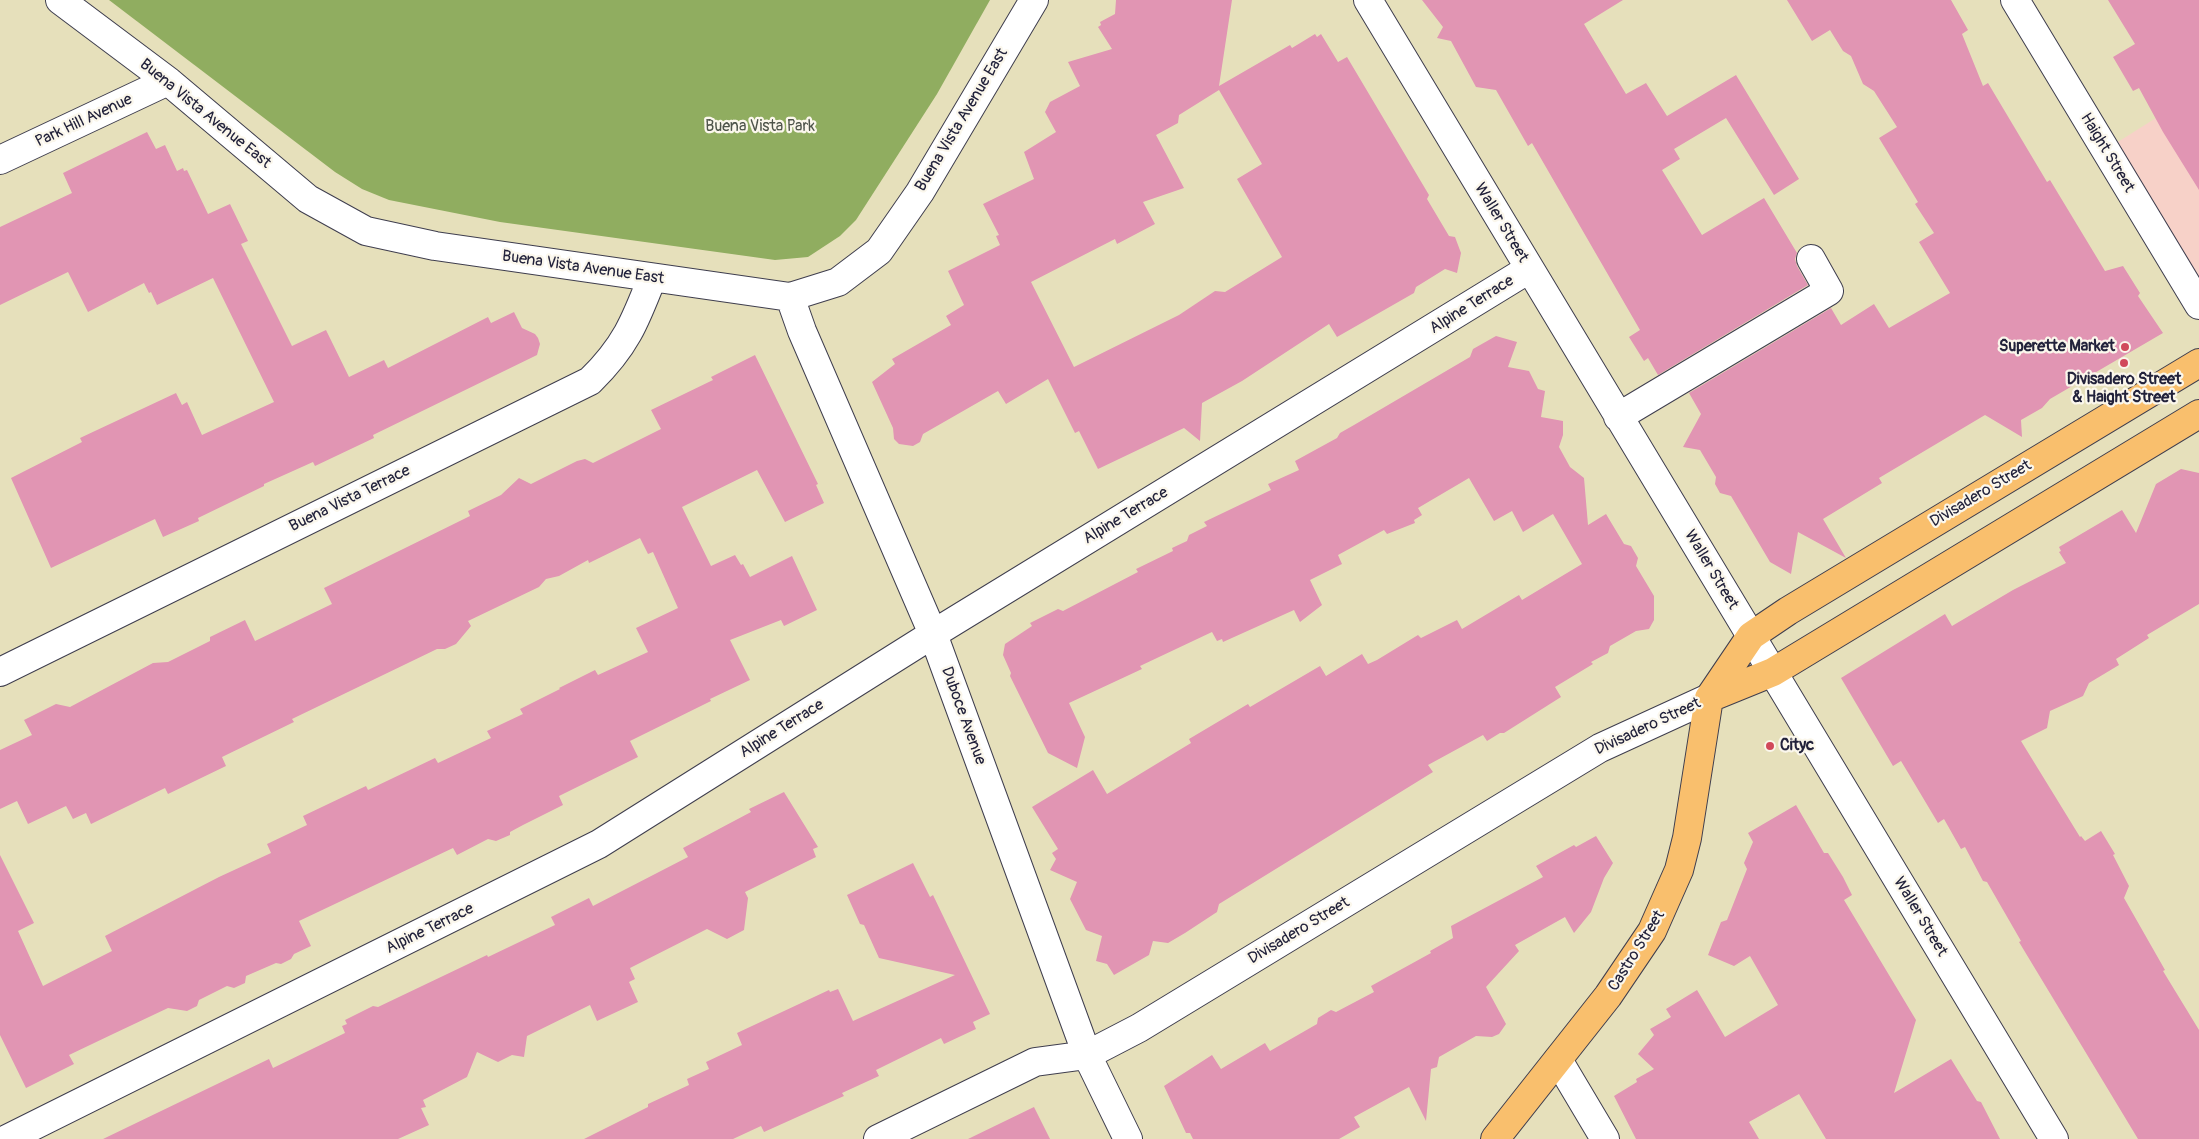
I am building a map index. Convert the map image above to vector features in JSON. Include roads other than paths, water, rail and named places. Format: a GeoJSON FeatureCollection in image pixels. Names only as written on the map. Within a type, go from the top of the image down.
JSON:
{"type":"FeatureCollection","features":[{"type":"Feature","properties":{"kind":"main road","name":"Divisadero Street"},"geometry":{"type":"LineString","coordinates":[[1709,698],[1751,636],[1788,611],[2199,363]]}},
{"type":"Feature","properties":{"kind":"main road","name":"Divisadero Street"},"geometry":{"type":"LineString","coordinates":[[1709,698],[1773,672],[2199,414]]}},
{"type":"Feature","properties":{"kind":"main road","name":"Castro Street"},"geometry":{"type":"LineString","coordinates":[[1494,1139],[1634,961],[1668,900],[1679,870],[1687,838],[1709,698]]}},
{"type":"Feature","properties":{"kind":"street","name":"Buena Vista Avenue East"},"geometry":{"type":"LineString","coordinates":[[60,0],[168,81],[308,199],[366,231],[435,246],[790,297],[838,282],[879,251],[920,192],[1034,0]]}},
{"type":"Feature","properties":{"kind":"street","name":"Waller Street"},"geometry":{"type":"LineString","coordinates":[[1368,0],[2054,1139]]}},
{"type":"Feature","properties":{"kind":"street","name":"Haight Street"},"geometry":{"type":"LineString","coordinates":[[2015,0],[2199,305]]}},
{"type":"Feature","properties":{"kind":"street","name":"Park Hill Avenue"},"geometry":{"type":"LineString","coordinates":[[0,160],[168,81]]}},
{"type":"Feature","properties":{"kind":"street"},"geometry":{"type":"LineString","coordinates":[[1618,417],[1829,291],[1811,259]]}},
{"type":"Feature","properties":{"kind":"street","name":"Alpine Terrace"},"geometry":{"type":"LineString","coordinates":[[6,1139],[582,853],[933,634],[1529,269]]}},
{"type":"Feature","properties":{"kind":"street","name":"Buena Vista Terrace"},"geometry":{"type":"LineString","coordinates":[[0,672],[590,381],[608,364],[633,326],[652,278]]}},
{"type":"Feature","properties":{"kind":"street","name":"Duboce Avenue"},"geometry":{"type":"LineString","coordinates":[[790,297],[806,340],[933,634],[1087,1055],[1128,1139]]}},
{"type":"Feature","properties":{"kind":"street","name":"Divisadero Street"},"geometry":{"type":"LineString","coordinates":[[878,1139],[1035,1062],[1087,1055],[1139,1028],[1600,748],[1709,698]]}},
{"type":"Feature","properties":{"kind":"street"},"geometry":{"type":"LineString","coordinates":[[1558,1060],[1605,1139]]}},
{"type":"Feature","properties":{"kind":"place","name":"Superette Market"},"geometry":{"type":"Point","coordinates":[2125,347]}},
{"type":"Feature","properties":{"kind":"place","name":"Divisadero Street & Haight Street"},"geometry":{"type":"Point","coordinates":[2124,363]}},
{"type":"Feature","properties":{"kind":"place","name":"Cityc"},"geometry":{"type":"Point","coordinates":[1770,746]}},
{"type":"Feature","properties":{"kind":"park label","name":"Buena Vista Park"},"geometry":{"type":"Point","coordinates":[760,127]}}]}
